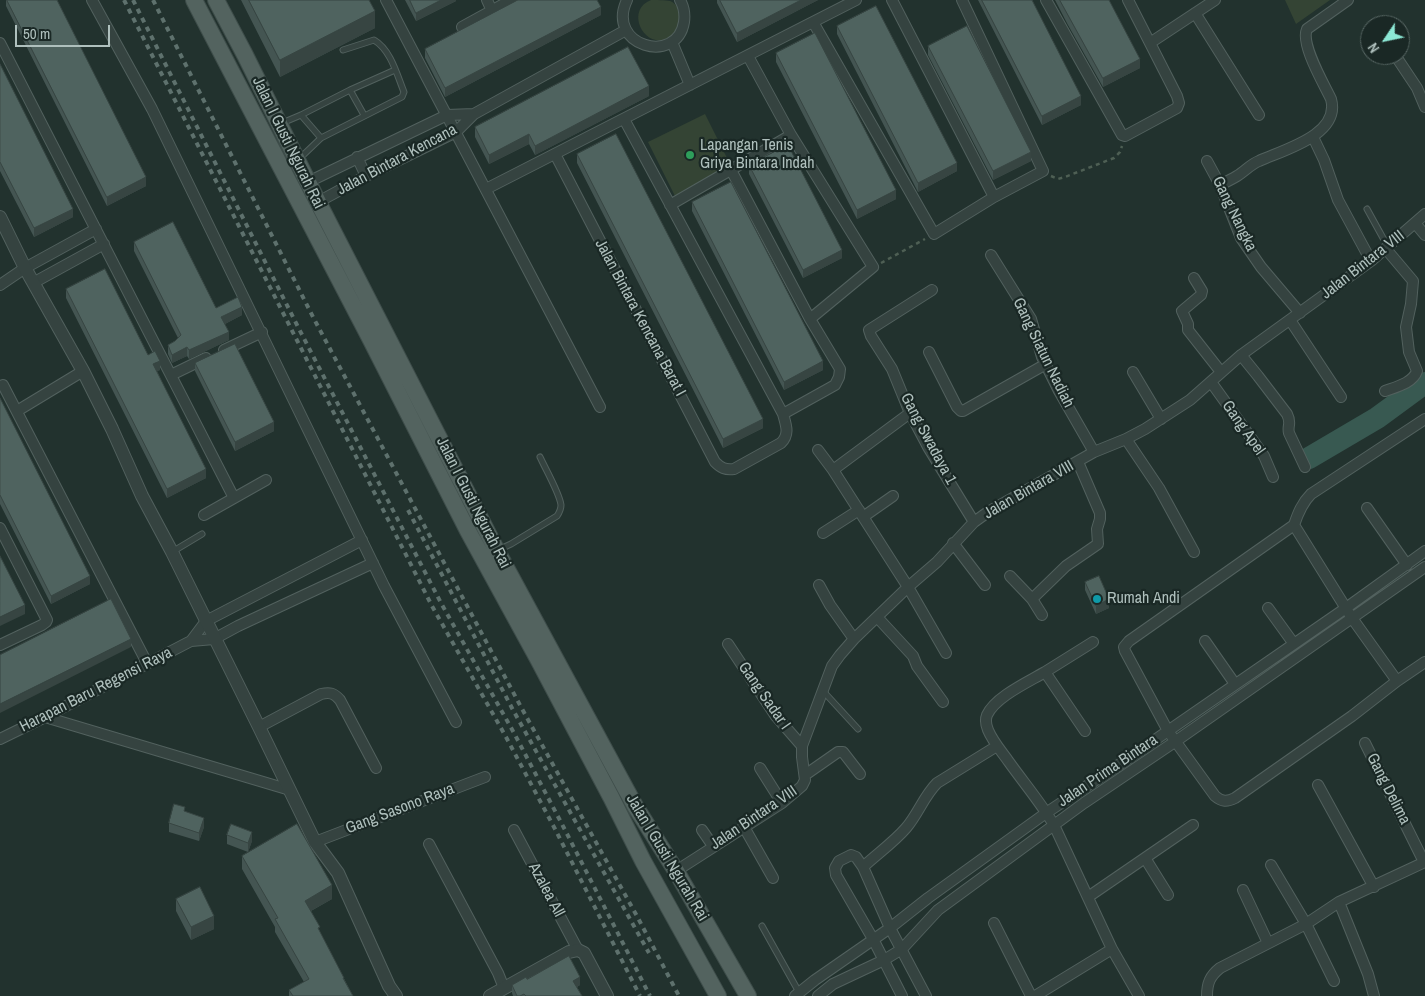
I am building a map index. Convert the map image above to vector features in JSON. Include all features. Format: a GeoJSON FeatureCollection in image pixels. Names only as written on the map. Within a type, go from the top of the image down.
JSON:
{"type":"FeatureCollection","features":[{"type":"Feature","properties":{"kind":"main road","name":"Jalan I Gusti Ngurah Rai"},"geometry":{"type":"LineString","coordinates":[[194,0],[227,64],[378,337],[476,509],[635,806],[676,871],[748,996]]}},
{"type":"Feature","properties":{"kind":"main road","name":"Jalan I Gusti Ngurah Rai"},"geometry":{"type":"LineString","coordinates":[[216,0],[318,202],[468,531],[611,797],[643,861],[718,996]]}},
{"type":"Feature","properties":{"kind":"main road"},"geometry":{"type":"LineString","coordinates":[[227,64],[244,55]]}},
{"type":"Feature","properties":{"kind":"street"},"geometry":{"type":"LineString","coordinates":[[92,0],[152,109],[373,563],[456,722]]}},
{"type":"Feature","properties":{"kind":"street"},"geometry":{"type":"LineString","coordinates":[[386,0],[600,407]]}},
{"type":"Feature","properties":{"kind":"street"},"geometry":{"type":"LineString","coordinates":[[487,0],[492,11]]}},
{"type":"Feature","properties":{"kind":"street"},"geometry":{"type":"LineString","coordinates":[[462,27],[511,0]]}},
{"type":"Feature","properties":{"kind":"street"},"geometry":{"type":"LineString","coordinates":[[627,0],[623,10],[626,30],[632,39],[641,45],[651,48],[672,42],[680,34],[685,14],[683,1]]}},
{"type":"Feature","properties":{"kind":"street"},"geometry":{"type":"LineString","coordinates":[[486,190],[856,0]]}},
{"type":"Feature","properties":{"kind":"street"},"geometry":{"type":"LineString","coordinates":[[892,0],[994,197]]}},
{"type":"Feature","properties":{"kind":"street"},"geometry":{"type":"LineString","coordinates":[[813,22],[934,234],[994,197],[1044,171],[962,0]]}},
{"type":"Feature","properties":{"kind":"street"},"geometry":{"type":"LineString","coordinates":[[1046,0],[1122,135],[1125,136],[1177,108],[1179,103],[1128,0]]}},
{"type":"Feature","properties":{"kind":"street"},"geometry":{"type":"LineString","coordinates":[[1150,42],[1199,7],[1215,0]]}},
{"type":"Feature","properties":{"kind":"street"},"geometry":{"type":"LineString","coordinates":[[1220,185],[1238,176],[1254,163],[1313,137],[1327,124],[1333,105],[1312,62],[1305,34],[1307,29],[1348,0]]}},
{"type":"Feature","properties":{"kind":"street"},"geometry":{"type":"LineString","coordinates":[[1199,7],[1259,115]]}},
{"type":"Feature","properties":{"kind":"street","name":"Jalan Bintara Kencana"},"geometry":{"type":"LineString","coordinates":[[318,202],[456,132],[474,114],[626,30]]}},
{"type":"Feature","properties":{"kind":"street"},"geometry":{"type":"LineString","coordinates":[[672,42],[690,85]]}},
{"type":"Feature","properties":{"kind":"street"},"geometry":{"type":"LineString","coordinates":[[0,43],[234,498]]}},
{"type":"Feature","properties":{"kind":"street"},"geometry":{"type":"LineString","coordinates":[[748,56],[791,135],[873,267],[810,319]]}},
{"type":"Feature","properties":{"kind":"street"},"geometry":{"type":"LineString","coordinates":[[1401,65],[1425,107]]}},
{"type":"Feature","properties":{"kind":"street","name":"Jalan Bintara Kencana"},"geometry":{"type":"LineString","coordinates":[[308,182],[447,115],[474,114]]}},
{"type":"Feature","properties":{"kind":"street"},"geometry":{"type":"LineString","coordinates":[[624,119],[783,414],[832,387],[840,377],[840,369],[810,319],[731,170]]}},
{"type":"Feature","properties":{"kind":"street"},"geometry":{"type":"LineString","coordinates":[[670,206],[791,135]]}},
{"type":"Feature","properties":{"kind":"street"},"geometry":{"type":"LineString","coordinates":[[1313,137],[1324,160],[1338,200],[1371,261]]}},
{"type":"Feature","properties":{"kind":"street","name":"Jalan Bintara Kencana Barat I"},"geometry":{"type":"LineString","coordinates":[[555,154],[715,462],[726,470],[734,468],[781,443],[785,439],[787,432],[783,414]]}},
{"type":"Feature","properties":{"kind":"street"},"geometry":{"type":"LineString","coordinates":[[357,157],[366,176]]}},
{"type":"Feature","properties":{"kind":"street","name":"Gang Nangka"},"geometry":{"type":"LineString","coordinates":[[1207,161],[1220,185],[1242,238],[1261,267],[1300,313]]}},
{"type":"Feature","properties":{"kind":"street","name":"Jalan Bintara VIII"},"geometry":{"type":"LineString","coordinates":[[676,871],[782,802],[802,786],[805,775],[802,746],[832,666],[854,639],[937,562],[974,522],[988,512],[1094,452],[1126,439],[1190,400],[1241,355],[1371,261],[1425,214]]}},
{"type":"Feature","properties":{"kind":"street"},"geometry":{"type":"LineString","coordinates":[[0,217],[33,283],[83,371],[142,496],[172,552],[315,842],[338,873],[389,986],[396,996]]}},
{"type":"Feature","properties":{"kind":"street"},"geometry":{"type":"LineString","coordinates":[[1415,223],[1425,235]]}},
{"type":"Feature","properties":{"kind":"street"},"geometry":{"type":"LineString","coordinates":[[0,285],[25,268],[96,229]]}},
{"type":"Feature","properties":{"kind":"street"},"geometry":{"type":"LineString","coordinates":[[33,283],[104,244]]}},
{"type":"Feature","properties":{"kind":"street"},"geometry":{"type":"LineString","coordinates":[[1385,391],[1400,386],[1416,376],[1418,371],[1409,352],[1406,327],[1412,304],[1414,284],[1388,247]]}},
{"type":"Feature","properties":{"kind":"street","name":"Gang Siatun Nadiah"},"geometry":{"type":"LineString","coordinates":[[991,255],[1030,319],[1046,364],[1059,391],[1094,452]]}},
{"type":"Feature","properties":{"kind":"street"},"geometry":{"type":"LineString","coordinates":[[1194,278],[1202,291],[1201,294],[1182,311],[1188,324],[1188,330],[1221,372]]}},
{"type":"Feature","properties":{"kind":"street","name":"Gang Swadaya 1"},"geometry":{"type":"LineString","coordinates":[[932,290],[869,330],[892,369],[910,413],[928,447],[974,522]]}},
{"type":"Feature","properties":{"kind":"street"},"geometry":{"type":"LineString","coordinates":[[1290,320],[1341,397]]}},
{"type":"Feature","properties":{"kind":"street"},"geometry":{"type":"LineString","coordinates":[[171,375],[262,332]]}},
{"type":"Feature","properties":{"kind":"street"},"geometry":{"type":"LineString","coordinates":[[929,352],[957,407],[961,411],[1046,364]]}},
{"type":"Feature","properties":{"kind":"street"},"geometry":{"type":"LineString","coordinates":[[1241,355],[1287,414],[1290,420],[1289,434],[1305,467]]}},
{"type":"Feature","properties":{"kind":"street"},"geometry":{"type":"LineString","coordinates":[[17,411],[83,371]]}},
{"type":"Feature","properties":{"kind":"street"},"geometry":{"type":"LineString","coordinates":[[1133,372],[1161,419]]}},
{"type":"Feature","properties":{"kind":"street","name":"Gang Apel"},"geometry":{"type":"LineString","coordinates":[[1211,382],[1264,456],[1273,477]]}},
{"type":"Feature","properties":{"kind":"street"},"geometry":{"type":"LineString","coordinates":[[3,385],[147,663]]}},
{"type":"Feature","properties":{"kind":"street"},"geometry":{"type":"LineString","coordinates":[[833,470],[910,413]]}},
{"type":"Feature","properties":{"kind":"street"},"geometry":{"type":"LineString","coordinates":[[1425,418],[1311,494],[1304,500],[1294,525],[1126,644],[1125,651],[1168,730],[1215,796],[1220,800],[1230,801],[1352,716],[1425,662]]}},
{"type":"Feature","properties":{"kind":"street"},"geometry":{"type":"LineString","coordinates":[[1126,439],[1159,488],[1194,552]]}},
{"type":"Feature","properties":{"kind":"street"},"geometry":{"type":"LineString","coordinates":[[818,450],[833,470],[908,587],[946,653]]}},
{"type":"Feature","properties":{"kind":"street"},"geometry":{"type":"LineString","coordinates":[[1032,599],[1066,566],[1098,544],[1097,529],[1100,513],[1078,462]]}},
{"type":"Feature","properties":{"kind":"street"},"geometry":{"type":"LineString","coordinates":[[204,515],[266,480]]}},
{"type":"Feature","properties":{"kind":"street"},"geometry":{"type":"LineString","coordinates":[[824,532],[893,496]]}},
{"type":"Feature","properties":{"kind":"street"},"geometry":{"type":"LineString","coordinates":[[1367,508],[1407,565]]}},
{"type":"Feature","properties":{"kind":"street"},"geometry":{"type":"LineString","coordinates":[[1294,525],[1352,618],[1397,681]]}},
{"type":"Feature","properties":{"kind":"street"},"geometry":{"type":"LineString","coordinates":[[0,528],[46,622],[0,645]]}},
{"type":"Feature","properties":{"kind":"street","name":"Harapan Baru Regensi Raya"},"geometry":{"type":"LineString","coordinates":[[189,642],[206,621],[362,540]]}},
{"type":"Feature","properties":{"kind":"street"},"geometry":{"type":"LineString","coordinates":[[953,543],[985,585]]}},
{"type":"Feature","properties":{"kind":"street","name":"Jalan Prima Bintara"},"geometry":{"type":"LineString","coordinates":[[798,995],[1046,813],[1294,644],[1425,551]]}},
{"type":"Feature","properties":{"kind":"street","name":"Harapan Baru Regensi Raya"},"geometry":{"type":"LineString","coordinates":[[0,739],[189,642],[214,639],[373,563]]}},
{"type":"Feature","properties":{"kind":"street","name":"Jalan Prima Bintara"},"geometry":{"type":"LineString","coordinates":[[818,996],[834,984],[884,960],[902,949],[938,910],[1084,803],[1176,741],[1425,566]]}},
{"type":"Feature","properties":{"kind":"street"},"geometry":{"type":"LineString","coordinates":[[1010,576],[1032,599],[1042,615]]}},
{"type":"Feature","properties":{"kind":"street"},"geometry":{"type":"LineString","coordinates":[[819,585],[830,605],[854,639]]}},
{"type":"Feature","properties":{"kind":"street"},"geometry":{"type":"LineString","coordinates":[[1268,608],[1294,644]]}},
{"type":"Feature","properties":{"kind":"street"},"geometry":{"type":"LineString","coordinates":[[877,617],[913,656],[918,668],[942,702]]}},
{"type":"Feature","properties":{"kind":"street"},"geometry":{"type":"LineString","coordinates":[[1205,641],[1235,684]]}},
{"type":"Feature","properties":{"kind":"street"},"geometry":{"type":"LineString","coordinates":[[1093,642],[1008,694],[989,713],[986,718],[986,724],[988,732],[997,746],[1054,825],[1112,949],[1139,996]]}},
{"type":"Feature","properties":{"kind":"street","name":"Gang Sadar I"},"geometry":{"type":"LineString","coordinates":[[728,644],[776,715],[802,746]]}},
{"type":"Feature","properties":{"kind":"street"},"geometry":{"type":"LineString","coordinates":[[1045,672],[1085,731]]}},
{"type":"Feature","properties":{"kind":"street"},"geometry":{"type":"LineString","coordinates":[[259,726],[322,694],[330,692],[336,694],[376,768]]}},
{"type":"Feature","properties":{"kind":"street"},"geometry":{"type":"LineString","coordinates":[[45,717],[290,790]]}},
{"type":"Feature","properties":{"kind":"street","name":"Gang Delima"},"geometry":{"type":"LineString","coordinates":[[1365,743],[1425,862]]}},
{"type":"Feature","properties":{"kind":"street"},"geometry":{"type":"LineString","coordinates":[[863,867],[905,829],[936,783],[997,746]]}},
{"type":"Feature","properties":{"kind":"street"},"geometry":{"type":"LineString","coordinates":[[805,775],[838,752],[843,752],[860,774]]}},
{"type":"Feature","properties":{"kind":"street"},"geometry":{"type":"LineString","coordinates":[[760,768],[782,802]]}},
{"type":"Feature","properties":{"kind":"street","name":"Gang Sasono Raya"},"geometry":{"type":"LineString","coordinates":[[315,842],[484,777]]}},
{"type":"Feature","properties":{"kind":"street"},"geometry":{"type":"LineString","coordinates":[[1318,785],[1374,887]]}},
{"type":"Feature","properties":{"kind":"street"},"geometry":{"type":"LineString","coordinates":[[1088,897],[1192,825]]}},
{"type":"Feature","properties":{"kind":"street"},"geometry":{"type":"LineString","coordinates":[[744,827],[773,878]]}},
{"type":"Feature","properties":{"kind":"street","name":"Azalea All"},"geometry":{"type":"LineString","coordinates":[[514,830],[578,950]]}},
{"type":"Feature","properties":{"kind":"street"},"geometry":{"type":"LineString","coordinates":[[702,830],[713,846]]}},
{"type":"Feature","properties":{"kind":"street"},"geometry":{"type":"LineString","coordinates":[[429,844],[498,973],[504,988]]}},
{"type":"Feature","properties":{"kind":"street"},"geometry":{"type":"LineString","coordinates":[[902,996],[836,875],[834,868],[839,861],[851,855],[856,857],[863,867],[890,928],[926,996]]}},
{"type":"Feature","properties":{"kind":"street"},"geometry":{"type":"LineString","coordinates":[[1145,858],[1168,895]]}},
{"type":"Feature","properties":{"kind":"street"},"geometry":{"type":"LineString","coordinates":[[1207,996],[1207,985],[1211,976],[1220,968],[1306,924],[1339,902],[1425,862]]}},
{"type":"Feature","properties":{"kind":"street"},"geometry":{"type":"LineString","coordinates":[[1271,865],[1306,924],[1334,981]]}},
{"type":"Feature","properties":{"kind":"street"},"geometry":{"type":"LineString","coordinates":[[1243,890],[1268,943]]}},
{"type":"Feature","properties":{"kind":"street"},"geometry":{"type":"LineString","coordinates":[[1339,902],[1368,974],[1374,996]]}},
{"type":"Feature","properties":{"kind":"street"},"geometry":{"type":"LineString","coordinates":[[994,923],[1033,996],[1112,949]]}},
{"type":"Feature","properties":{"kind":"street"},"geometry":{"type":"LineString","coordinates":[[491,996],[568,952],[578,950],[584,953],[607,996]]}},
{"type":"Feature","properties":{"kind":"lane"},"geometry":{"type":"LineString","coordinates":[[297,161],[321,138],[402,97],[404,92],[395,70],[380,43],[374,40],[343,50]]}},
{"type":"Feature","properties":{"kind":"lane"},"geometry":{"type":"LineString","coordinates":[[278,125],[395,70]]}},
{"type":"Feature","properties":{"kind":"lane"},"geometry":{"type":"LineString","coordinates":[[350,90],[364,115]]}},
{"type":"Feature","properties":{"kind":"lane"},"geometry":{"type":"LineString","coordinates":[[301,115],[321,138]]}},
{"type":"Feature","properties":{"kind":"lane"},"geometry":{"type":"LineString","coordinates":[[1367,209],[1388,247]]}},
{"type":"Feature","properties":{"kind":"lane"},"geometry":{"type":"LineString","coordinates":[[497,551],[557,516],[560,511],[561,504],[540,457]]}},
{"type":"Feature","properties":{"kind":"lane"},"geometry":{"type":"LineString","coordinates":[[172,552],[202,534]]}},
{"type":"Feature","properties":{"kind":"lane"},"geometry":{"type":"LineString","coordinates":[[823,691],[858,729]]}},
{"type":"Feature","properties":{"kind":"lane"},"geometry":{"type":"LineString","coordinates":[[762,926],[798,995]]}},
{"type":"Feature","properties":{"kind":"path"},"geometry":{"type":"LineString","coordinates":[[1044,171],[1051,176],[1065,177],[1114,158],[1122,148],[1122,135]]}},
{"type":"Feature","properties":{"kind":"path"},"geometry":{"type":"LineString","coordinates":[[873,267],[934,234]]}},
{"type":"Feature","properties":{"kind":"green space"},"geometry":{"type":"Polygon","coordinates":[[[651,0],[670,1],[677,7],[679,12],[680,21],[677,30],[664,40],[655,40],[648,36],[642,30],[639,22],[639,13],[643,6],[651,0]]]}},
{"type":"Feature","properties":{"kind":"green space"},"geometry":{"type":"Polygon","coordinates":[[[1285,0],[1330,0],[1296,24],[1285,0]]]}},
{"type":"Feature","properties":{"kind":"green space","name":"Lapangan Tenis Griya Bintara Indah"},"geometry":{"type":"Polygon","coordinates":[[[705,114],[732,168],[675,196],[648,142],[705,114]]]}},
{"type":"Feature","properties":{"kind":"building"},"geometry":{"type":"Polygon","coordinates":[[[7,0],[57,0],[146,177],[107,197],[7,0]]]}},
{"type":"Feature","properties":{"kind":"building"},"geometry":{"type":"Polygon","coordinates":[[[249,0],[369,0],[375,11],[280,60],[249,0]]]}},
{"type":"Feature","properties":{"kind":"building"},"geometry":{"type":"Polygon","coordinates":[[[410,0],[441,0],[416,13],[410,0]]]}},
{"type":"Feature","properties":{"kind":"building"},"geometry":{"type":"Polygon","coordinates":[[[518,0],[597,0],[601,7],[445,88],[425,49],[518,0]]]}},
{"type":"Feature","properties":{"kind":"building"},"geometry":{"type":"Polygon","coordinates":[[[720,0],[801,0],[737,33],[720,0]]]}},
{"type":"Feature","properties":{"kind":"building"},"geometry":{"type":"Polygon","coordinates":[[[982,0],[1032,0],[1081,96],[1042,116],[982,0]]]}},
{"type":"Feature","properties":{"kind":"building"},"geometry":{"type":"Polygon","coordinates":[[[1060,0],[1109,0],[1140,59],[1103,78],[1060,0]]]}},
{"type":"Feature","properties":{"kind":"building"},"geometry":{"type":"Polygon","coordinates":[[[876,6],[957,163],[918,183],[837,26],[876,6]]]}},
{"type":"Feature","properties":{"kind":"building"},"geometry":{"type":"Polygon","coordinates":[[[967,26],[1031,152],[993,171],[928,46],[967,26]]]}},
{"type":"Feature","properties":{"kind":"building"},"geometry":{"type":"Polygon","coordinates":[[[815,33],[896,190],[857,210],[776,53],[815,33]]]}},
{"type":"Feature","properties":{"kind":"building"},"geometry":{"type":"Polygon","coordinates":[[[628,47],[649,86],[535,146],[529,134],[489,155],[475,127],[628,47]]]}},
{"type":"Feature","properties":{"kind":"building"},"geometry":{"type":"Polygon","coordinates":[[[0,64],[73,209],[34,228],[0,162],[0,64]]]}},
{"type":"Feature","properties":{"kind":"building"},"geometry":{"type":"Polygon","coordinates":[[[616,134],[763,419],[723,439],[577,154],[616,134]]]}},
{"type":"Feature","properties":{"kind":"building"},"geometry":{"type":"Polygon","coordinates":[[[788,145],[842,250],[803,270],[749,165],[788,145]]]}},
{"type":"Feature","properties":{"kind":"building"},"geometry":{"type":"Polygon","coordinates":[[[731,182],[823,361],[784,382],[692,202],[731,182]]]}},
{"type":"Feature","properties":{"kind":"building"},"geometry":{"type":"Polygon","coordinates":[[[173,222],[216,308],[238,297],[242,307],[221,317],[229,332],[189,350],[187,347],[172,355],[168,345],[181,335],[134,242],[173,222]]]}},
{"type":"Feature","properties":{"kind":"building"},"geometry":{"type":"Polygon","coordinates":[[[105,269],[148,355],[155,351],[160,361],[153,364],[206,469],[167,489],[66,289],[105,269]]]}},
{"type":"Feature","properties":{"kind":"building"},"geometry":{"type":"Polygon","coordinates":[[[235,344],[274,422],[235,442],[195,363],[235,344]]]}},
{"type":"Feature","properties":{"kind":"building"},"geometry":{"type":"Polygon","coordinates":[[[0,398],[90,576],[51,596],[0,495],[0,398]]]}},
{"type":"Feature","properties":{"kind":"building"},"geometry":{"type":"Polygon","coordinates":[[[0,556],[25,605],[0,617],[0,556]]]}},
{"type":"Feature","properties":{"kind":"building"},"geometry":{"type":"Polygon","coordinates":[[[1099,576],[1109,599],[1096,606],[1085,582],[1099,576]]]}},
{"type":"Feature","properties":{"kind":"building"},"geometry":{"type":"Polygon","coordinates":[[[111,599],[131,639],[0,704],[0,655],[111,599]]]}},
{"type":"Feature","properties":{"kind":"building"},"geometry":{"type":"Polygon","coordinates":[[[174,804],[185,807],[184,811],[204,818],[199,833],[169,823],[174,804]]]}},
{"type":"Feature","properties":{"kind":"building"},"geometry":{"type":"Polygon","coordinates":[[[231,824],[252,832],[248,843],[227,835],[231,824]]]}},
{"type":"Feature","properties":{"kind":"building"},"geometry":{"type":"Polygon","coordinates":[[[297,824],[332,885],[305,901],[320,927],[318,928],[353,996],[293,996],[289,990],[309,979],[275,919],[278,918],[242,856],[297,824]]]}},
{"type":"Feature","properties":{"kind":"building"},"geometry":{"type":"Polygon","coordinates":[[[200,887],[214,916],[191,927],[176,899],[200,887]]]}},
{"type":"Feature","properties":{"kind":"building"},"geometry":{"type":"Polygon","coordinates":[[[569,956],[580,977],[573,981],[582,996],[526,996],[524,994],[517,996],[512,985],[569,956]]]}},
{"type":"Feature","properties":{"kind":"waterway"},"geometry":{"type":"LineString","coordinates":[[1309,458],[1377,418],[1425,383]]}},
{"type":"Feature","properties":{"kind":"railway"},"geometry":{"type":"LineString","coordinates":[[124,0],[432,606],[506,737],[640,996]]}},
{"type":"Feature","properties":{"kind":"railway"},"geometry":{"type":"LineString","coordinates":[[133,0],[297,325],[441,603],[514,733],[650,996]]}},
{"type":"Feature","properties":{"kind":"railway"},"geometry":{"type":"LineString","coordinates":[[153,0],[313,317],[521,707],[679,996]]}},
{"type":"Feature","properties":{"kind":"railway"},"geometry":{"type":"LineString","coordinates":[[408,510],[513,710],[649,953]]}},
{"type":"Feature","properties":{"kind":"place","name":"Lapangan Tenis Griya Bintara Indah"},"geometry":{"type":"Point","coordinates":[690,155]}},
{"type":"Feature","properties":{"kind":"place","name":"Rumah Andi"},"geometry":{"type":"Point","coordinates":[1097,599]}}]}
